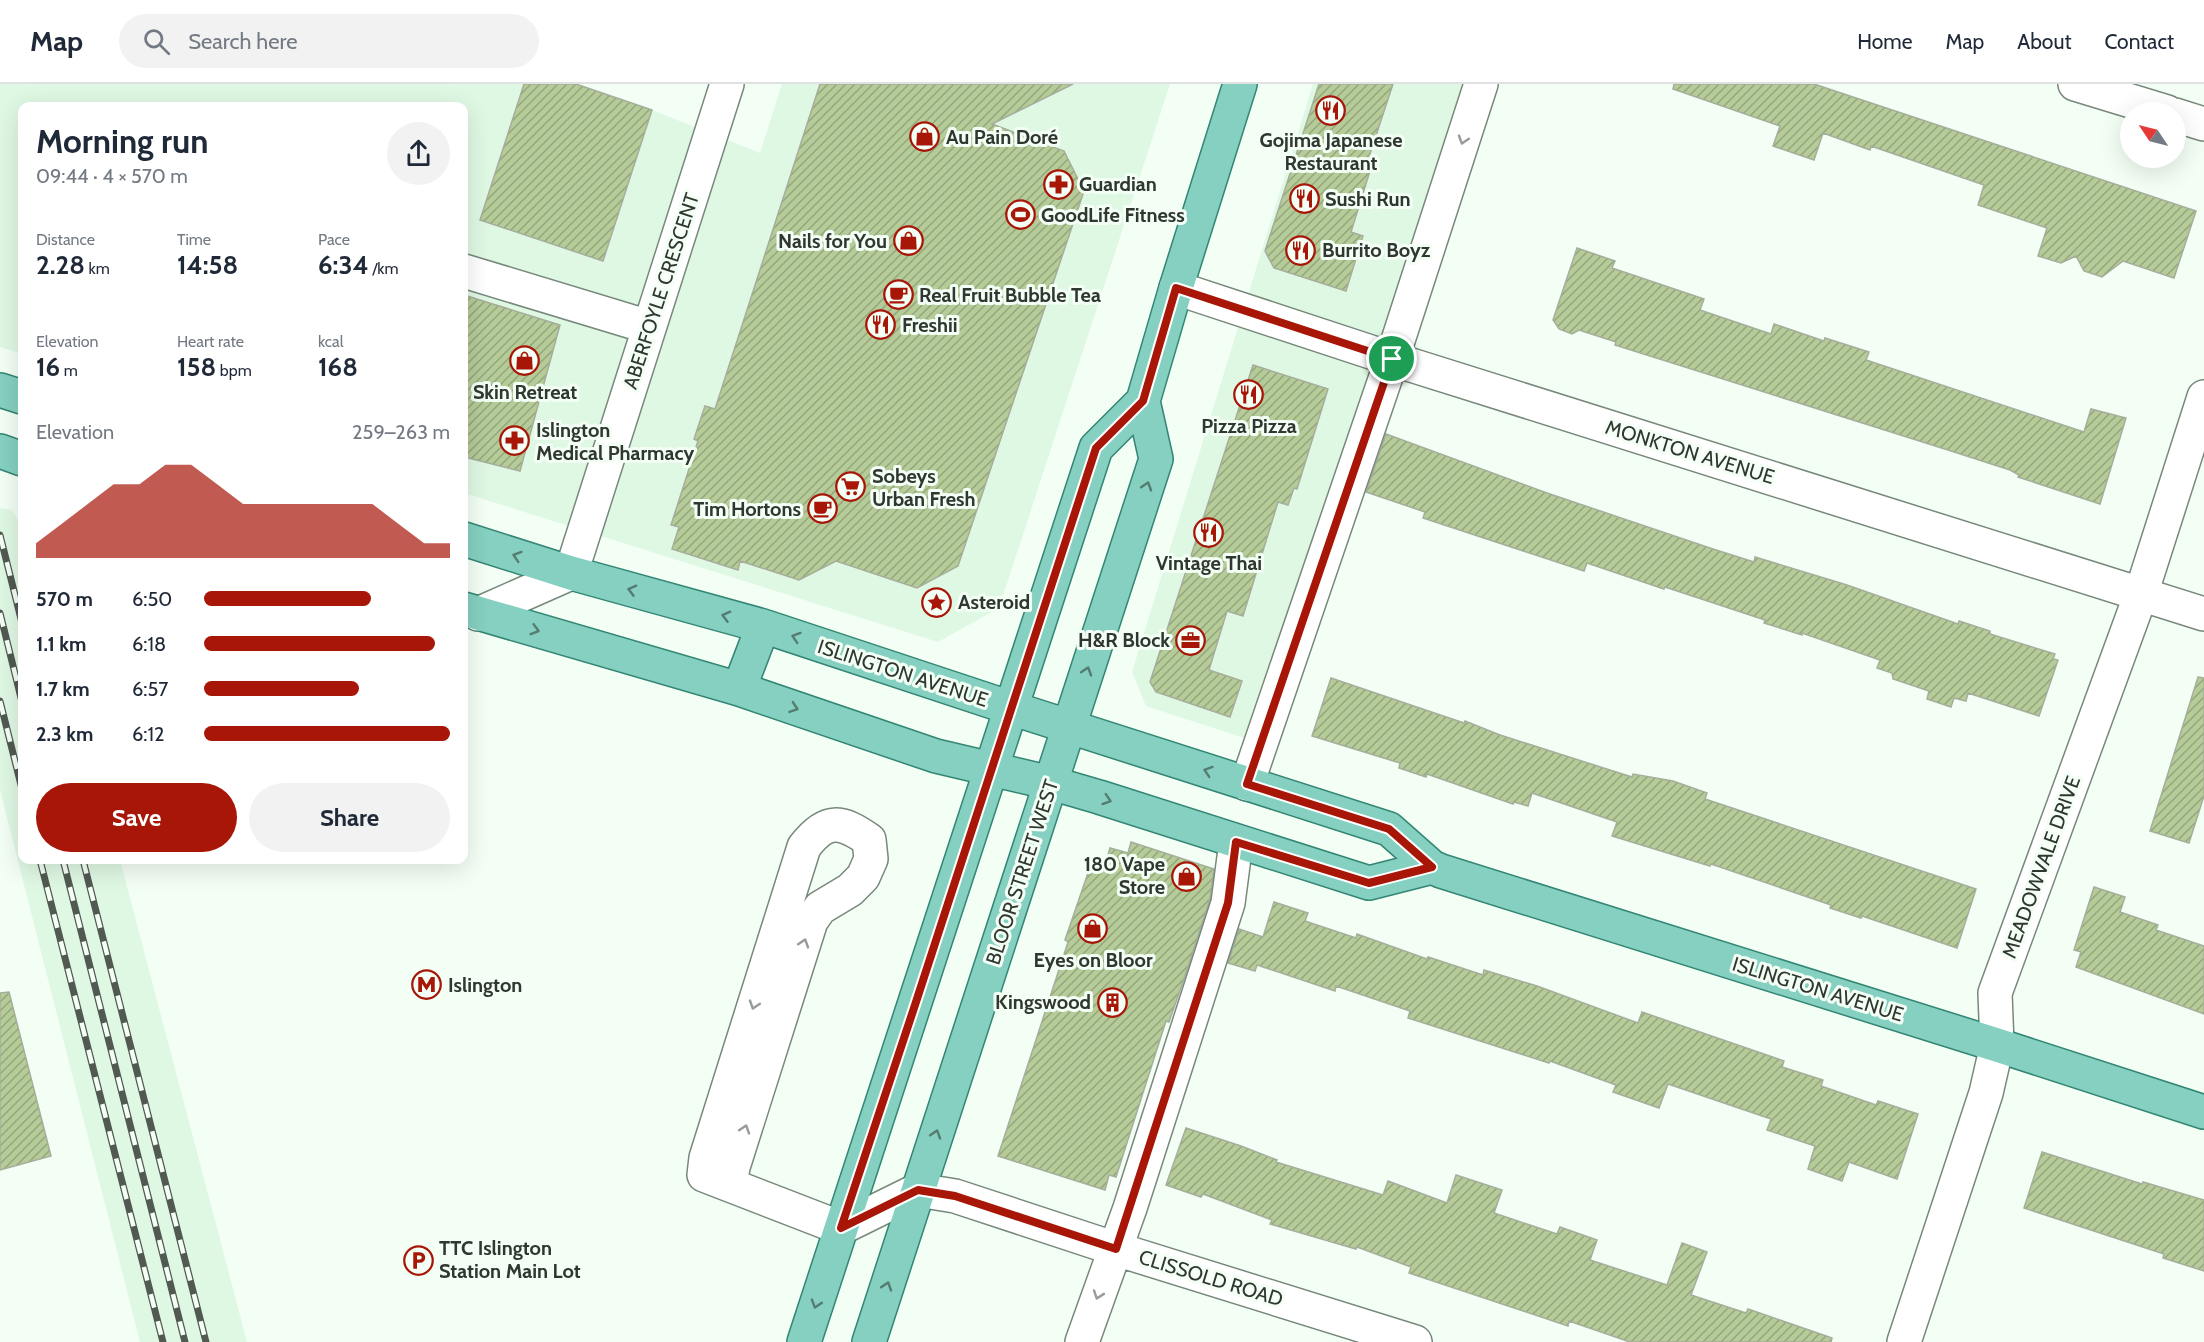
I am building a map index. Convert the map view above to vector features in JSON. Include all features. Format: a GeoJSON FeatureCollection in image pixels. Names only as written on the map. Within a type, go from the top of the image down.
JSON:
{"type":"FeatureCollection","features":[{"type":"Feature","properties":{"kind":"main road","name":"BLOOR STREET WEST"},"geometry":{"type":"LineString","coordinates":[[804,1342],[1096,448],[1143,401],[1240,84]]}},
{"type":"Feature","properties":{"kind":"main road"},"geometry":{"type":"LineString","coordinates":[[0,390],[18,396]]}},
{"type":"Feature","properties":{"kind":"main road","name":"BLOOR STREET WEST"},"geometry":{"type":"LineString","coordinates":[[869,1342],[1156,459],[1143,401]]}},
{"type":"Feature","properties":{"kind":"main road"},"geometry":{"type":"LineString","coordinates":[[0,451],[18,458]]}},
{"type":"Feature","properties":{"kind":"main road","name":"ISLINGTON AVENUE"},"geometry":{"type":"LineString","coordinates":[[468,540],[571,573],[763,626],[1389,829],[1432,867],[2204,1112]]}},
{"type":"Feature","properties":{"kind":"main road"},"geometry":{"type":"LineString","coordinates":[[471,611],[739,689],[936,756],[1051,783],[1369,883],[1432,867]]}},
{"type":"Feature","properties":{"kind":"main road"},"geometry":{"type":"LineString","coordinates":[[739,689],[763,626]]}},
{"type":"Feature","properties":{"kind":"street","name":"ABERFOYLE CRESCENT"},"geometry":{"type":"LineString","coordinates":[[571,573],[727,84]]}},
{"type":"Feature","properties":{"kind":"street"},"geometry":{"type":"LineString","coordinates":[[1247,784],[1392,359],[1481,84]]}},
{"type":"Feature","properties":{"kind":"street"},"geometry":{"type":"LineString","coordinates":[[2075,84],[2134,102]]}},
{"type":"Feature","properties":{"kind":"street"},"geometry":{"type":"LineString","coordinates":[[2186,118],[2204,124]]}},
{"type":"Feature","properties":{"kind":"street"},"geometry":{"type":"LineString","coordinates":[[468,272],[649,327]]}},
{"type":"Feature","properties":{"kind":"street","name":"MONKTON AVENUE"},"geometry":{"type":"LineString","coordinates":[[1176,288],[1392,359],[2204,614]]}},
{"type":"Feature","properties":{"kind":"street","name":"MEADOWVALE DRIVE"},"geometry":{"type":"LineString","coordinates":[[1904,1342],[1981,1111],[1997,1045],[1995,993],[2141,594],[2204,397]]}},
{"type":"Feature","properties":{"kind":"street"},"geometry":{"type":"LineString","coordinates":[[471,611],[571,573]]}},
{"type":"Feature","properties":{"kind":"street"},"geometry":{"type":"LineString","coordinates":[[717,1180],[733,1167],[811,921],[820,908],[850,890],[863,877],[870,859],[869,840],[842,824],[827,826],[814,834],[804,847],[706,1158],[717,1180],[841,1228],[918,1190]]}},
{"type":"Feature","properties":{"kind":"street"},"geometry":{"type":"LineString","coordinates":[[1082,1342],[1116,1249],[1228,903],[1236,842]]}},
{"type":"Feature","properties":{"kind":"street","name":"CLISSOLD ROAD"},"geometry":{"type":"LineString","coordinates":[[918,1190],[955,1196],[1116,1249],[1415,1342]]}},
{"type":"Feature","properties":{"kind":"shaded area"},"geometry":{"type":"Polygon","coordinates":[[[0,84],[576,84],[652,110],[760,153],[782,84],[1170,84],[999,608],[938,642],[468,494],[468,102],[18,102],[18,353],[0,347],[0,84]]]}},
{"type":"Feature","properties":{"kind":"shaded area"},"geometry":{"type":"Polygon","coordinates":[[[1313,84],[1483,84],[1272,747],[1146,706],[1132,672],[1313,84]]]}},
{"type":"Feature","properties":{"kind":"shaded area"},"geometry":{"type":"Polygon","coordinates":[[[0,508],[12,510],[18,520],[18,861],[0,790],[0,508]]]}},
{"type":"Feature","properties":{"kind":"shaded area"},"geometry":{"type":"Polygon","coordinates":[[[19,864],[121,864],[247,1342],[140,1342],[19,864]]]}},
{"type":"Feature","properties":{"kind":"building"},"geometry":{"type":"Polygon","coordinates":[[[524,84],[576,84],[652,110],[603,261],[480,220],[524,84]]]}},
{"type":"Feature","properties":{"kind":"building"},"geometry":{"type":"Polygon","coordinates":[[[820,84],[1073,84],[992,124],[1064,151],[1084,191],[958,566],[917,588],[836,561],[799,580],[740,561],[738,570],[672,549],[679,527],[671,525],[698,441],[694,439],[705,406],[715,409],[820,84]]]}},
{"type":"Feature","properties":{"kind":"building"},"geometry":{"type":"Polygon","coordinates":[[[1319,84],[1393,84],[1365,169],[1370,171],[1351,232],[1363,236],[1346,291],[1274,268],[1265,251],[1319,84]]]}},
{"type":"Feature","properties":{"kind":"building"},"geometry":{"type":"Polygon","coordinates":[[[1674,84],[1814,84],[2196,211],[2174,278],[2123,261],[2102,277],[2084,271],[2076,256],[2061,263],[2038,256],[2047,228],[1978,205],[1984,185],[1871,146],[1870,150],[1823,133],[1814,160],[1773,146],[1780,126],[1673,89],[1674,84]]]}},
{"type":"Feature","properties":{"kind":"building"},"geometry":{"type":"Polygon","coordinates":[[[1577,248],[1615,261],[1612,268],[1704,299],[1700,310],[1771,334],[1774,324],[1824,341],[1825,338],[1869,352],[1866,360],[2084,432],[2091,409],[2126,418],[2100,504],[2018,477],[2019,475],[2010,470],[1615,345],[1616,342],[1579,330],[1572,334],[1559,329],[1553,320],[1577,248]]]}},
{"type":"Feature","properties":{"kind":"building"},"geometry":{"type":"Polygon","coordinates":[[[468,296],[560,325],[520,471],[468,458],[468,296]]]}},
{"type":"Feature","properties":{"kind":"building"},"geometry":{"type":"Polygon","coordinates":[[[1253,365],[1328,389],[1297,489],[1294,488],[1288,505],[1278,502],[1243,616],[1227,611],[1209,670],[1242,681],[1230,717],[1156,692],[1150,682],[1253,365]]]}},
{"type":"Feature","properties":{"kind":"building"},"geometry":{"type":"Polygon","coordinates":[[[1386,434],[1547,493],[1713,549],[1754,562],[1755,557],[1847,585],[1958,624],[1959,621],[1990,631],[1990,634],[2055,654],[2053,659],[2058,660],[2039,716],[1968,693],[1966,701],[1954,698],[1951,707],[1927,699],[1929,691],[1893,679],[1892,673],[1877,668],[1880,660],[1802,633],[1802,635],[1764,623],[1765,620],[1665,587],[1664,589],[1587,563],[1584,571],[1423,518],[1425,512],[1366,492],[1386,434]]]}},
{"type":"Feature","properties":{"kind":"building"},"geometry":{"type":"Polygon","coordinates":[[[2198,677],[2204,678],[2204,796],[2189,843],[2150,831],[2198,677]]]}},
{"type":"Feature","properties":{"kind":"building"},"geometry":{"type":"Polygon","coordinates":[[[1331,678],[1632,777],[1633,774],[1673,781],[1707,793],[1705,799],[1976,889],[1957,948],[1862,916],[1861,918],[1830,908],[1831,905],[1711,864],[1710,866],[1612,836],[1617,822],[1532,793],[1528,806],[1514,802],[1513,804],[1427,774],[1426,777],[1399,768],[1400,763],[1312,736],[1331,678]]]}},
{"type":"Feature","properties":{"kind":"building","name":"Kingswood"},"geometry":{"type":"Polygon","coordinates":[[[1131,842],[1214,869],[1210,899],[1184,979],[1169,1022],[1166,1021],[1116,1177],[1109,1175],[1105,1190],[998,1156],[1090,867],[1095,868],[1097,863],[1105,865],[1110,848],[1128,853],[1131,842]]]}},
{"type":"Feature","properties":{"kind":"building"},"geometry":{"type":"Polygon","coordinates":[[[2094,887],[2125,897],[2120,912],[2158,925],[2156,930],[2204,946],[2204,1014],[2076,967],[2081,952],[2074,950],[2094,887]]]}},
{"type":"Feature","properties":{"kind":"building"},"geometry":{"type":"Polygon","coordinates":[[[1274,902],[1308,913],[1305,921],[1356,938],[1357,934],[1427,959],[1428,957],[1483,975],[1484,970],[1537,986],[1638,1023],[1642,1012],[1784,1061],[1782,1067],[1823,1080],[1821,1086],[1876,1105],[1878,1101],[1918,1114],[1897,1179],[1849,1162],[1842,1181],[1808,1169],[1815,1146],[1767,1130],[1771,1119],[1668,1084],[1659,1108],[1613,1092],[1616,1085],[1550,1061],[1549,1063],[1408,1018],[1410,1011],[1336,986],[1335,991],[1257,965],[1255,971],[1228,963],[1239,929],[1263,937],[1274,902]]]}},
{"type":"Feature","properties":{"kind":"building"},"geometry":{"type":"Polygon","coordinates":[[[9,992],[51,1156],[0,1170],[0,993],[9,992]]]}},
{"type":"Feature","properties":{"kind":"building"},"geometry":{"type":"Polygon","coordinates":[[[1186,1128],[1241,1146],[1277,1160],[1276,1162],[1383,1195],[1388,1181],[1447,1203],[1456,1175],[1502,1190],[1494,1213],[1557,1234],[1560,1227],[1597,1240],[1590,1260],[1667,1285],[1682,1243],[1707,1252],[1691,1295],[1746,1313],[1748,1309],[1832,1338],[1831,1342],[1630,1342],[1569,1321],[1568,1326],[1409,1273],[1411,1267],[1357,1247],[1356,1249],[1270,1224],[1272,1220],[1203,1194],[1201,1197],[1166,1185],[1186,1128]]]}},
{"type":"Feature","properties":{"kind":"building"},"geometry":{"type":"Polygon","coordinates":[[[2042,1152],[2142,1184],[2143,1182],[2204,1200],[2204,1271],[2163,1258],[2164,1254],[2024,1208],[2042,1152]]]}},
{"type":"Feature","properties":{"kind":"railway"},"geometry":{"type":"LineString","coordinates":[[0,535],[18,607]]}},
{"type":"Feature","properties":{"kind":"railway"},"geometry":{"type":"LineString","coordinates":[[0,613],[18,686]]}},
{"type":"Feature","properties":{"kind":"railway"},"geometry":{"type":"LineString","coordinates":[[0,701],[18,773]]}},
{"type":"Feature","properties":{"kind":"railway"},"geometry":{"type":"LineString","coordinates":[[41,864],[163,1342]]}},
{"type":"Feature","properties":{"kind":"railway"},"geometry":{"type":"LineString","coordinates":[[64,864],[185,1342]]}},
{"type":"Feature","properties":{"kind":"railway"},"geometry":{"type":"LineString","coordinates":[[84,864],[206,1342]]}},
{"type":"Feature","properties":{"kind":"place","name":"Gojima Japanese Restaurant"},"geometry":{"type":"Point","coordinates":[1331,110]}},
{"type":"Feature","properties":{"kind":"place","name":"Au Pain Doré"},"geometry":{"type":"Point","coordinates":[925,137]}},
{"type":"Feature","properties":{"kind":"place","name":"Guardian"},"geometry":{"type":"Point","coordinates":[1058,184]}},
{"type":"Feature","properties":{"kind":"place","name":"Sushi Run"},"geometry":{"type":"Point","coordinates":[1304,199]}},
{"type":"Feature","properties":{"kind":"place","name":"GoodLife Fitness"},"geometry":{"type":"Point","coordinates":[1020,215]}},
{"type":"Feature","properties":{"kind":"place","name":"Nails for You"},"geometry":{"type":"Point","coordinates":[908,241]}},
{"type":"Feature","properties":{"kind":"place","name":"Burrito Boyz"},"geometry":{"type":"Point","coordinates":[1301,250]}},
{"type":"Feature","properties":{"kind":"place","name":"Real Fruit Bubble Tea"},"geometry":{"type":"Point","coordinates":[898,295]}},
{"type":"Feature","properties":{"kind":"place","name":"Freshii"},"geometry":{"type":"Point","coordinates":[881,325]}},
{"type":"Feature","properties":{"kind":"place","name":"Skin Retreat"},"geometry":{"type":"Point","coordinates":[525,361]}},
{"type":"Feature","properties":{"kind":"place","name":"Pizza Pizza"},"geometry":{"type":"Point","coordinates":[1249,395]}},
{"type":"Feature","properties":{"kind":"place","name":"Islington Medical Pharmacy"},"geometry":{"type":"Point","coordinates":[515,441]}},
{"type":"Feature","properties":{"kind":"place","name":"Sobeys Urban Fresh"},"geometry":{"type":"Point","coordinates":[851,487]}},
{"type":"Feature","properties":{"kind":"place","name":"Tim Hortons"},"geometry":{"type":"Point","coordinates":[822,509]}},
{"type":"Feature","properties":{"kind":"place","name":"Vintage Thai"},"geometry":{"type":"Point","coordinates":[1209,533]}},
{"type":"Feature","properties":{"kind":"place","name":"Asteroid"},"geometry":{"type":"Point","coordinates":[937,602]}},
{"type":"Feature","properties":{"kind":"place","name":"H&R Block"},"geometry":{"type":"Point","coordinates":[1191,640]}},
{"type":"Feature","properties":{"kind":"place","name":"180 Vape Store"},"geometry":{"type":"Point","coordinates":[1186,876]}},
{"type":"Feature","properties":{"kind":"place","name":"Eyes on Bloor"},"geometry":{"type":"Point","coordinates":[1093,929]}},
{"type":"Feature","properties":{"kind":"place","name":"Islington"},"geometry":{"type":"Point","coordinates":[427,985]}},
{"type":"Feature","properties":{"kind":"place","name":"Kingswood"},"geometry":{"type":"Point","coordinates":[1112,1002]}},
{"type":"Feature","properties":{"kind":"place","name":"TTC Islington Station Main Lot"},"geometry":{"type":"Point","coordinates":[418,1260]}},
{"type":"Feature","properties":{"kind":"route"},"geometry":{"type":"LineString","coordinates":[[1176,288],[1392,359],[1247,784],[1389,829],[1432,867],[1369,883],[1236,842],[1228,903],[1116,1249],[955,1196],[918,1190],[841,1228],[1096,448],[1143,401],[1176,288]]}}]}
